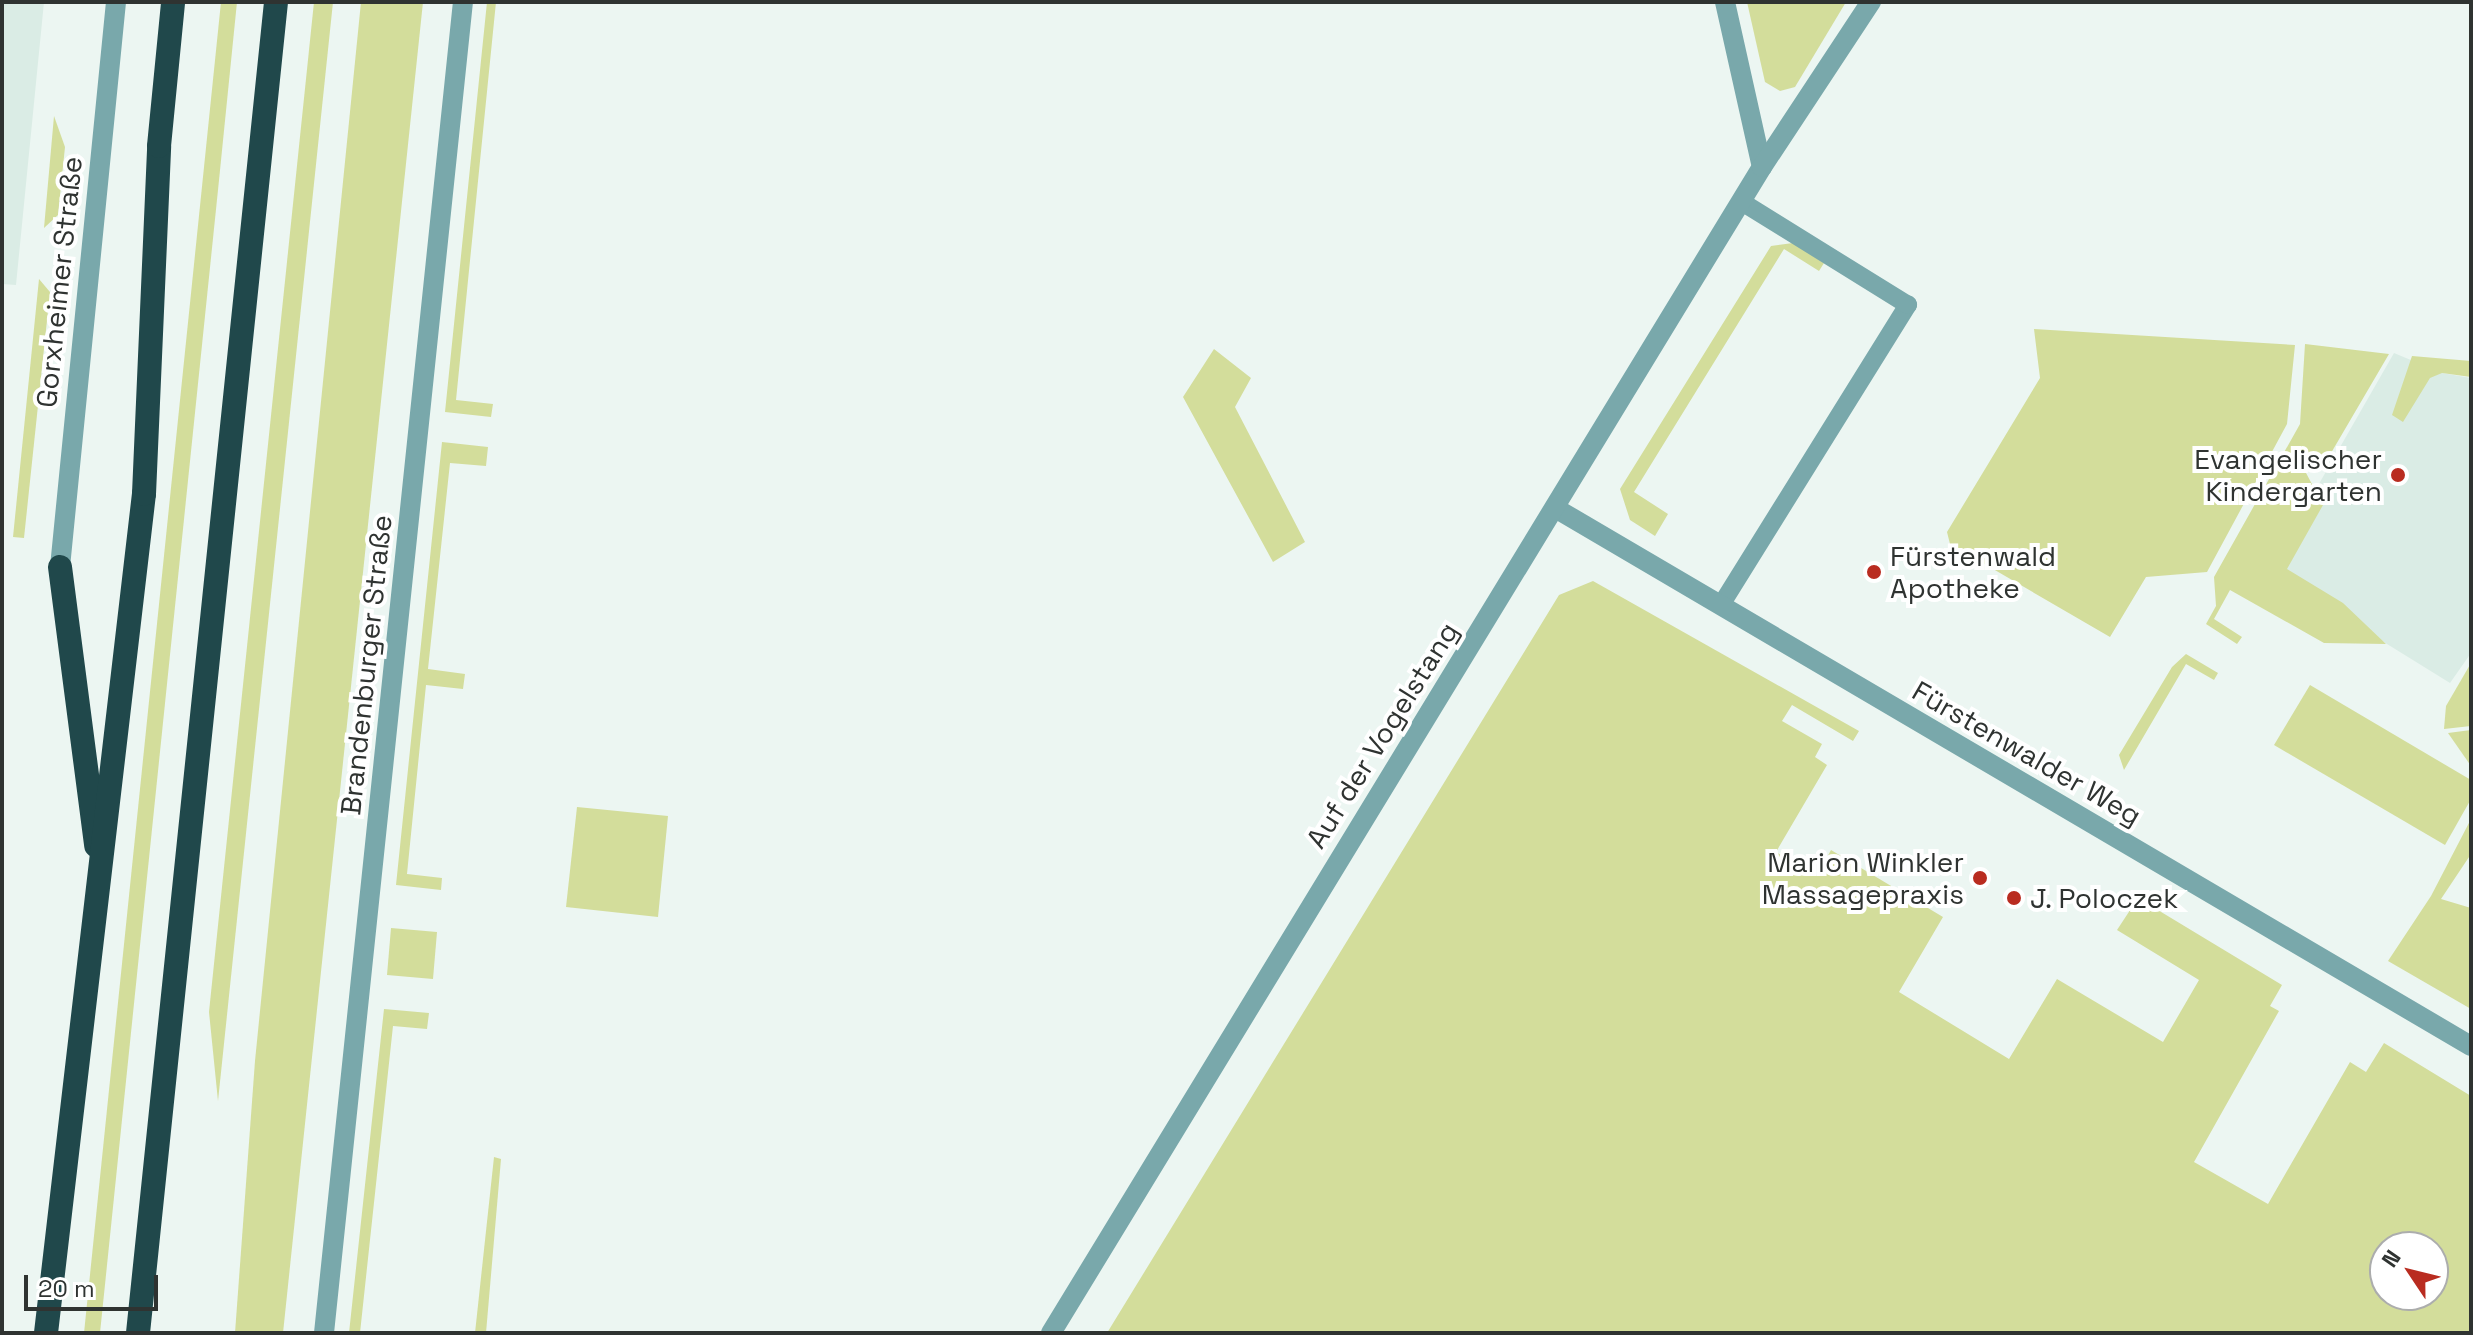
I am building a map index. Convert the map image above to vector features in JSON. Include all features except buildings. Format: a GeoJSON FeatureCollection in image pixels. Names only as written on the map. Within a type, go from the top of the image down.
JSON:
{"type":"FeatureCollection","features":[{"type":"Feature","properties":{"kind":"highway"},"geometry":{"type":"LineString","coordinates":[[46,1333],[101,884],[144,494],[159,146],[173,2]]}},
{"type":"Feature","properties":{"kind":"highway"},"geometry":{"type":"LineString","coordinates":[[138,1333],[276,2]]}},
{"type":"Feature","properties":{"kind":"highway"},"geometry":{"type":"LineString","coordinates":[[60,567],[101,884]]}},
{"type":"Feature","properties":{"kind":"street","name":"Gorxheimer Straße"},"geometry":{"type":"LineString","coordinates":[[60,567],[116,2]]}},
{"type":"Feature","properties":{"kind":"street","name":"Brandenburger Straße"},"geometry":{"type":"LineString","coordinates":[[324,1333],[463,2]]}},
{"type":"Feature","properties":{"kind":"street"},"geometry":{"type":"LineString","coordinates":[[1725,2],[1762,167]]}},
{"type":"Feature","properties":{"kind":"street","name":"Auf der Vogelstang"},"geometry":{"type":"LineString","coordinates":[[1051,1333],[1762,167],[1871,2]]}},
{"type":"Feature","properties":{"kind":"street","name":"Fürstenwalder Weg"},"geometry":{"type":"LineString","coordinates":[[1555,508],[2471,1046]]}},
{"type":"Feature","properties":{"kind":"lane"},"geometry":{"type":"LineString","coordinates":[[1721,605],[1908,305],[1742,202]]}},
{"type":"Feature","properties":{"kind":"shaded area"},"geometry":{"type":"Polygon","coordinates":[[[2,2],[44,2],[16,285],[2,284],[2,2]]]}},
{"type":"Feature","properties":{"kind":"shaded area","name":"Evangelischer Kindergarten"},"geometry":{"type":"Polygon","coordinates":[[[2394,353],[2442,373],[2471,378],[2471,653],[2450,683],[2269,571],[2394,353]]]}},
{"type":"Feature","properties":{"kind":"green space"},"geometry":{"type":"Polygon","coordinates":[[[221,2],[237,2],[218,190],[100,1333],[84,1333],[221,2]]]}},
{"type":"Feature","properties":{"kind":"green space"},"geometry":{"type":"Polygon","coordinates":[[[314,2],[333,2],[218,1101],[209,1012],[314,2]]]}},
{"type":"Feature","properties":{"kind":"green space"},"geometry":{"type":"Polygon","coordinates":[[[361,2],[423,2],[283,1333],[235,1333],[255,1061],[361,2]]]}},
{"type":"Feature","properties":{"kind":"green space"},"geometry":{"type":"Polygon","coordinates":[[[487,2],[496,2],[456,400],[493,404],[491,417],[445,412],[487,2]]]}},
{"type":"Feature","properties":{"kind":"green space"},"geometry":{"type":"Polygon","coordinates":[[[1747,2],[1846,2],[1795,87],[1780,91],[1765,82],[1747,2]]]}},
{"type":"Feature","properties":{"kind":"green space"},"geometry":{"type":"Polygon","coordinates":[[[54,116],[65,147],[58,215],[44,228],[54,116]]]}},
{"type":"Feature","properties":{"kind":"green space"},"geometry":{"type":"Polygon","coordinates":[[[1793,243],[1824,263],[1819,271],[1784,249],[1634,492],[1668,514],[1655,536],[1630,520],[1620,489],[1771,246],[1793,243]]]}},
{"type":"Feature","properties":{"kind":"green space"},"geometry":{"type":"Polygon","coordinates":[[[39,279],[50,292],[24,538],[13,537],[39,279]]]}},
{"type":"Feature","properties":{"kind":"green space"},"geometry":{"type":"Polygon","coordinates":[[[2034,329],[2295,345],[2287,424],[2207,572],[2146,577],[2110,637],[1950,544],[1947,532],[2040,378],[2034,329]]]}},
{"type":"Feature","properties":{"kind":"green space"},"geometry":{"type":"Polygon","coordinates":[[[2305,344],[2389,354],[2324,465],[2315,462],[2305,471],[2323,505],[2287,569],[2343,603],[2386,644],[2324,643],[2230,590],[2214,619],[2242,637],[2237,644],[2206,624],[2216,606],[2214,577],[2300,424],[2305,344]]]}},
{"type":"Feature","properties":{"kind":"green space"},"geometry":{"type":"Polygon","coordinates":[[[1214,349],[1251,378],[1235,407],[1305,542],[1273,562],[1183,397],[1214,349]]]}},
{"type":"Feature","properties":{"kind":"green space"},"geometry":{"type":"Polygon","coordinates":[[[2412,356],[2471,361],[2471,377],[2442,373],[2430,378],[2403,422],[2392,415],[2412,356]]]}},
{"type":"Feature","properties":{"kind":"green space"},"geometry":{"type":"Polygon","coordinates":[[[442,442],[488,447],[486,466],[450,463],[428,669],[465,674],[463,689],[426,685],[407,874],[442,878],[441,890],[396,885],[442,442]]]}},
{"type":"Feature","properties":{"kind":"green space"},"geometry":{"type":"Polygon","coordinates":[[[1593,581],[1859,731],[1853,741],[1792,705],[1782,721],[1822,744],[1815,757],[1827,765],[1776,852],[1817,876],[1831,850],[1943,917],[1899,992],[2009,1059],[2057,979],[2163,1042],[2199,980],[2117,930],[2138,898],[2282,985],[2270,1006],[2279,1011],[2194,1162],[2268,1204],[2350,1062],[2366,1072],[2384,1043],[2471,1096],[2471,1333],[1107,1333],[1559,595],[1593,581]]]}},
{"type":"Feature","properties":{"kind":"green space"},"geometry":{"type":"Polygon","coordinates":[[[2186,654],[2218,673],[2214,680],[2186,664],[2124,770],[2119,755],[2172,667],[2186,654]]]}},
{"type":"Feature","properties":{"kind":"green space"},"geometry":{"type":"Polygon","coordinates":[[[2471,663],[2471,726],[2444,729],[2446,706],[2471,663]]]}},
{"type":"Feature","properties":{"kind":"green space"},"geometry":{"type":"Polygon","coordinates":[[[2310,685],[2471,780],[2471,799],[2445,845],[2274,745],[2310,685]]]}},
{"type":"Feature","properties":{"kind":"green space"},"geometry":{"type":"Polygon","coordinates":[[[2471,730],[2471,766],[2448,733],[2471,730]]]}},
{"type":"Feature","properties":{"kind":"green space"},"geometry":{"type":"Polygon","coordinates":[[[577,807],[668,816],[658,917],[566,907],[577,807]]]}},
{"type":"Feature","properties":{"kind":"green space"},"geometry":{"type":"Polygon","coordinates":[[[2471,819],[2471,854],[2441,899],[2471,908],[2471,1009],[2388,961],[2431,896],[2471,819]]]}},
{"type":"Feature","properties":{"kind":"green space"},"geometry":{"type":"Polygon","coordinates":[[[391,928],[437,932],[433,979],[387,975],[391,928]]]}},
{"type":"Feature","properties":{"kind":"green space"},"geometry":{"type":"Polygon","coordinates":[[[384,1009],[429,1013],[427,1029],[393,1026],[360,1333],[349,1333],[384,1009]]]}},
{"type":"Feature","properties":{"kind":"green space"},"geometry":{"type":"Polygon","coordinates":[[[494,1157],[501,1159],[486,1333],[475,1333],[494,1157]]]}},
{"type":"Feature","properties":{"kind":"place","name":"Evangelischer Kindergarten"},"geometry":{"type":"Point","coordinates":[2398,475]}},
{"type":"Feature","properties":{"kind":"place","name":"Fürstenwald Apotheke"},"geometry":{"type":"Point","coordinates":[1874,572]}},
{"type":"Feature","properties":{"kind":"place","name":"Marion Winkler Massagepraxis"},"geometry":{"type":"Point","coordinates":[1980,878]}},
{"type":"Feature","properties":{"kind":"place","name":"J. Poloczek"},"geometry":{"type":"Point","coordinates":[2014,898]}}]}
